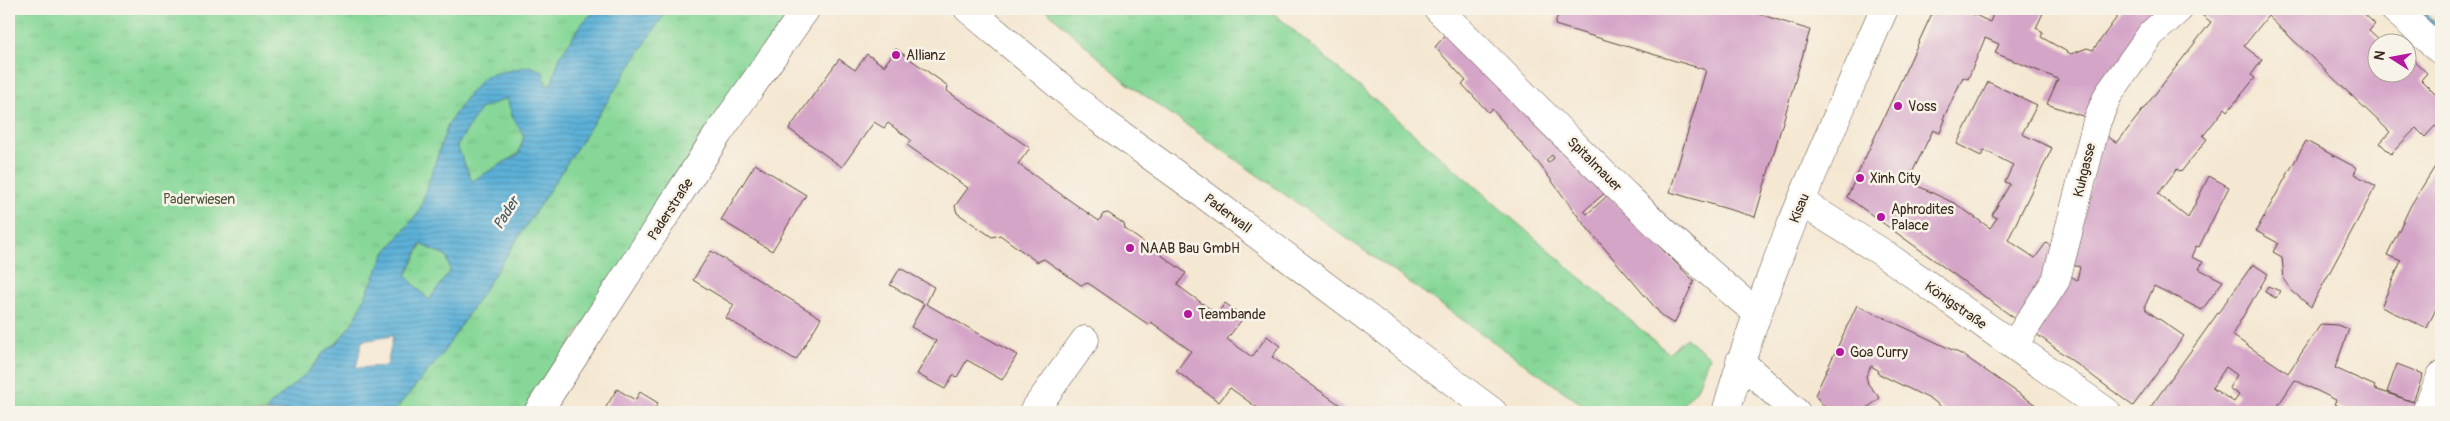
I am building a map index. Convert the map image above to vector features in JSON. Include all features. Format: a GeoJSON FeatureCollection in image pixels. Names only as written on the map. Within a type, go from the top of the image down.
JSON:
{"type":"FeatureCollection","features":[{"type":"Feature","properties":{"kind":"street","name":"Paderstraße"},"geometry":{"type":"LineString","coordinates":[[538,412],[718,134],[806,9]]}},
{"type":"Feature","properties":{"kind":"street","name":"Paderwall"},"geometry":{"type":"LineString","coordinates":[[968,9],[1099,119],[1207,197],[1493,412]]}},
{"type":"Feature","properties":{"kind":"street","name":"Spitalmauer"},"geometry":{"type":"LineString","coordinates":[[1438,9],[1648,216],[1757,314]]}},
{"type":"Feature","properties":{"kind":"street","name":"Kisau"},"geometry":{"type":"LineString","coordinates":[[1726,412],[1740,361],[1757,314],[1801,202],[1884,9]]}},
{"type":"Feature","properties":{"kind":"street","name":"Kuhgasse"},"geometry":{"type":"LineString","coordinates":[[2014,345],[2056,280],[2097,121],[2108,95],[2151,34],[2178,9]]}},
{"type":"Feature","properties":{"kind":"street"},"geometry":{"type":"LineString","coordinates":[[2394,9],[2441,51]]}},
{"type":"Feature","properties":{"kind":"street","name":"Königstraße"},"geometry":{"type":"LineString","coordinates":[[1801,202],[1883,253],[2107,412]]}},
{"type":"Feature","properties":{"kind":"street"},"geometry":{"type":"LineString","coordinates":[[1033,412],[1085,340]]}},
{"type":"Feature","properties":{"kind":"street"},"geometry":{"type":"LineString","coordinates":[[1740,361],[1796,412]]}},
{"type":"Feature","properties":{"kind":"street"},"geometry":{"type":"LineString","coordinates":[[2426,412],[2441,376]]}},
{"type":"Feature","properties":{"kind":"green space","name":"Paderwiesen"},"geometry":{"type":"Polygon","coordinates":[[[9,9],[597,9],[581,26],[569,43],[559,61],[552,83],[546,86],[542,71],[529,67],[485,76],[466,98],[448,124],[419,212],[385,253],[355,319],[337,343],[325,351],[308,372],[271,404],[265,412],[9,412],[9,9]]]}},
{"type":"Feature","properties":{"kind":"green space"},"geometry":{"type":"Polygon","coordinates":[[[671,9],[793,9],[525,412],[393,412],[441,356],[663,16],[671,9]]]}},
{"type":"Feature","properties":{"kind":"green space"},"geometry":{"type":"Polygon","coordinates":[[[1045,9],[1269,9],[1668,353],[1686,338],[1709,356],[1697,389],[1676,412],[1595,412],[1590,410],[1127,83],[1045,9]]]}},
{"type":"Feature","properties":{"kind":"green space"},"geometry":{"type":"Polygon","coordinates":[[[508,98],[512,116],[524,136],[518,154],[472,181],[457,146],[480,109],[508,98]]]}},
{"type":"Feature","properties":{"kind":"green space"},"geometry":{"type":"Polygon","coordinates":[[[422,244],[447,257],[450,272],[429,300],[406,276],[422,244]]]}},
{"type":"Feature","properties":{"kind":"water","name":"Pader"},"geometry":{"type":"Polygon","coordinates":[[[597,9],[671,9],[663,16],[441,356],[393,412],[265,412],[271,404],[308,372],[325,351],[337,343],[355,319],[385,253],[419,212],[448,124],[466,98],[485,76],[529,66],[543,71],[546,86],[552,83],[560,56],[583,22],[597,9]],[[507,98],[480,109],[457,146],[472,181],[519,154],[524,136],[512,116],[507,98]],[[421,244],[406,276],[429,300],[450,271],[447,257],[421,244]],[[393,336],[362,341],[356,368],[387,366],[393,336]]]}},
{"type":"Feature","properties":{"kind":"water"},"geometry":{"type":"Polygon","coordinates":[[[2410,9],[2420,9],[2441,28],[2441,37],[2410,9]]]}},
{"type":"Feature","properties":{"kind":"building"},"geometry":{"type":"Polygon","coordinates":[[[1554,9],[1743,9],[1810,30],[1755,217],[1670,192],[1706,70],[1555,25],[1559,11],[1554,9]]]}},
{"type":"Feature","properties":{"kind":"building"},"geometry":{"type":"Polygon","coordinates":[[[1934,9],[1970,9],[1969,12],[1990,22],[1995,9],[2006,9],[2005,11],[2009,12],[2011,9],[2045,9],[2036,28],[2043,32],[2041,37],[2071,54],[2087,48],[2093,50],[2123,9],[2162,9],[2091,119],[2047,104],[2058,79],[1995,53],[1999,44],[1985,38],[1968,79],[1963,77],[1943,119],[1945,120],[1940,133],[1933,130],[1909,179],[1920,187],[1956,204],[1990,228],[1997,218],[1992,215],[2010,184],[2005,182],[2013,165],[1984,150],[1981,156],[1957,144],[1988,82],[2037,105],[2022,134],[2052,148],[2008,240],[2035,258],[2046,243],[2058,252],[2021,323],[1847,197],[1934,9]]]}},
{"type":"Feature","properties":{"kind":"building"},"geometry":{"type":"Polygon","coordinates":[[[2202,9],[2359,9],[2375,24],[2370,32],[2368,32],[2368,82],[2418,82],[2418,64],[2427,73],[2421,80],[2441,100],[2441,130],[2435,126],[2425,137],[2416,128],[2391,154],[2380,143],[2390,132],[2268,16],[2244,46],[2262,60],[2251,75],[2255,78],[2228,111],[2225,108],[2203,136],[2207,139],[2181,172],[2177,169],[2158,194],[2188,218],[2209,176],[2229,187],[2199,247],[2196,246],[2191,257],[2203,262],[2199,269],[2223,281],[2202,310],[2154,286],[2145,306],[2146,310],[2184,336],[2133,406],[2031,330],[2071,276],[2077,280],[2080,267],[2072,265],[2103,133],[2117,143],[2211,22],[2199,13],[2202,9]]]}},
{"type":"Feature","properties":{"kind":"building"},"geometry":{"type":"Polygon","coordinates":[[[1448,32],[1606,192],[1584,211],[1587,214],[1608,195],[1694,281],[1674,324],[1663,317],[1583,223],[1540,165],[1492,109],[1488,112],[1462,84],[1466,81],[1435,47],[1448,32]],[[1552,155],[1546,160],[1548,163],[1554,158],[1552,155]]]}},
{"type":"Feature","properties":{"kind":"building"},"geometry":{"type":"Polygon","coordinates":[[[896,49],[948,86],[947,91],[1030,148],[1018,164],[1099,221],[1103,214],[1108,213],[1124,224],[1125,229],[1186,273],[1177,285],[1217,314],[1225,303],[1244,317],[1227,339],[1252,357],[1267,336],[1280,346],[1272,357],[1350,412],[1263,412],[1230,388],[1219,402],[1176,371],[1191,351],[1151,322],[1149,325],[1088,283],[1081,285],[1044,259],[1037,262],[1000,235],[992,237],[957,213],[955,206],[968,188],[907,145],[911,140],[888,123],[884,128],[874,122],[842,167],[789,129],[839,59],[855,70],[867,54],[884,66],[896,49]]]}},
{"type":"Feature","properties":{"kind":"building"},"geometry":{"type":"Polygon","coordinates":[[[2306,141],[2357,168],[2354,174],[2376,186],[2311,307],[2292,291],[2284,280],[2282,257],[2273,252],[2278,243],[2256,231],[2306,141]]]}},
{"type":"Feature","properties":{"kind":"building"},"geometry":{"type":"Polygon","coordinates":[[[2441,157],[2441,298],[2427,328],[2381,307],[2401,261],[2387,255],[2411,205],[2441,157]]]}},
{"type":"Feature","properties":{"kind":"building"},"geometry":{"type":"Polygon","coordinates":[[[755,164],[806,195],[772,251],[721,220],[755,164]]]}},
{"type":"Feature","properties":{"kind":"building"},"geometry":{"type":"Polygon","coordinates":[[[711,251],[821,318],[796,360],[726,318],[734,305],[693,280],[711,251]]]}},
{"type":"Feature","properties":{"kind":"building"},"geometry":{"type":"Polygon","coordinates":[[[2253,264],[2268,274],[2232,335],[2288,373],[2321,324],[2337,325],[2349,329],[2335,368],[2375,386],[2374,389],[2417,403],[2413,412],[2351,412],[2334,404],[2336,400],[2295,380],[2277,407],[2286,412],[2147,412],[2253,264]],[[2226,367],[2212,388],[2234,402],[2239,395],[2229,388],[2237,375],[2226,367]]]}},
{"type":"Feature","properties":{"kind":"building"},"geometry":{"type":"Polygon","coordinates":[[[900,268],[934,287],[926,304],[1017,355],[1002,380],[967,360],[957,377],[953,375],[945,389],[917,374],[936,341],[911,327],[924,304],[890,285],[900,268]]]}},
{"type":"Feature","properties":{"kind":"building"},"geometry":{"type":"Polygon","coordinates":[[[2268,286],[2280,291],[2276,298],[2265,292],[2268,286]]]}},
{"type":"Feature","properties":{"kind":"building"},"geometry":{"type":"Polygon","coordinates":[[[1857,305],[1963,355],[2046,412],[1941,412],[1944,409],[1934,401],[1877,373],[1878,370],[1871,366],[1866,376],[1868,384],[1880,398],[1866,409],[1869,412],[1828,412],[1815,395],[1857,305]]]}},
{"type":"Feature","properties":{"kind":"building"},"geometry":{"type":"Polygon","coordinates":[[[2397,364],[2423,374],[2413,402],[2387,392],[2397,364]]]}},
{"type":"Feature","properties":{"kind":"building"},"geometry":{"type":"Polygon","coordinates":[[[617,389],[635,400],[640,392],[658,403],[653,412],[603,412],[617,389]]]}},
{"type":"Feature","properties":{"kind":"place","name":"Allianz"},"geometry":{"type":"Point","coordinates":[896,55]}},
{"type":"Feature","properties":{"kind":"place","name":"Voss"},"geometry":{"type":"Point","coordinates":[1898,106]}},
{"type":"Feature","properties":{"kind":"place","name":"Xinh City"},"geometry":{"type":"Point","coordinates":[1860,178]}},
{"type":"Feature","properties":{"kind":"place","name":"Aphrodites Palace"},"geometry":{"type":"Point","coordinates":[1881,217]}},
{"type":"Feature","properties":{"kind":"place","name":"NAAB Bau GmbH"},"geometry":{"type":"Point","coordinates":[1130,248]}},
{"type":"Feature","properties":{"kind":"place","name":"Teambande"},"geometry":{"type":"Point","coordinates":[1188,314]}},
{"type":"Feature","properties":{"kind":"place","name":"Goa Curry"},"geometry":{"type":"Point","coordinates":[1840,352]}}]}
